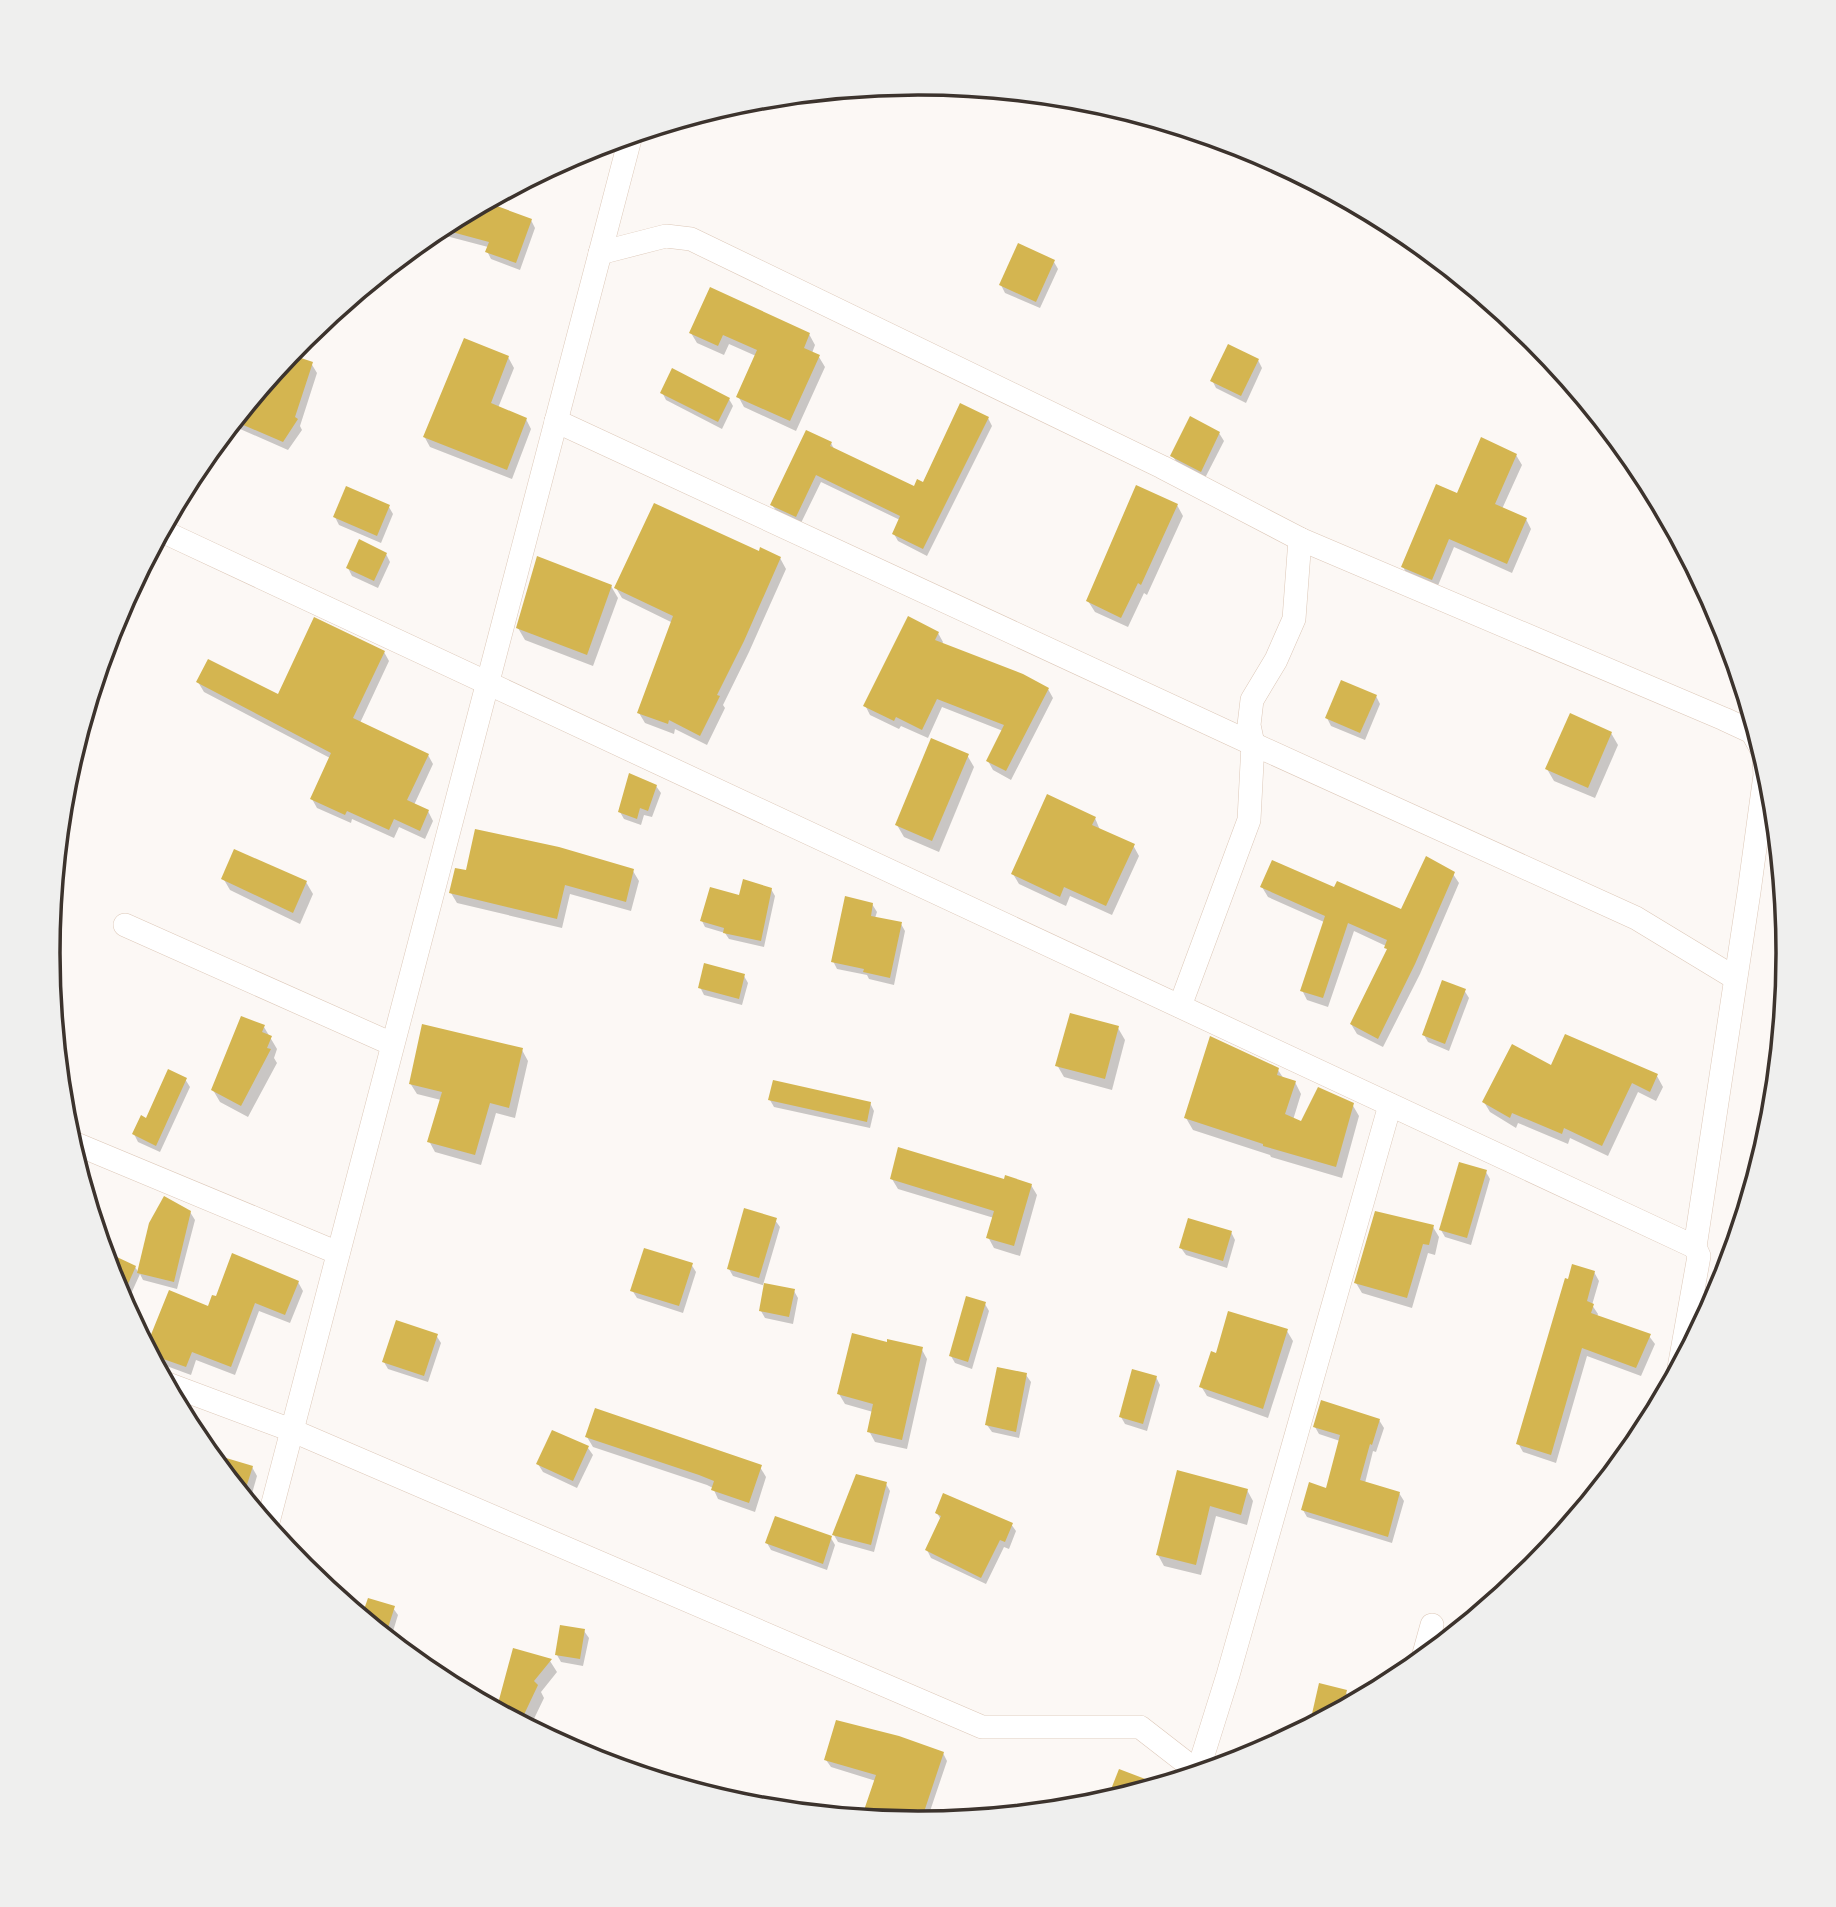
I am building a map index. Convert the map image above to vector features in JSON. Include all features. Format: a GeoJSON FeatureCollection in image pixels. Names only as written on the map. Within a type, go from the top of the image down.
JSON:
{"type":"FeatureCollection","features":[{"type":"Feature","properties":{"kind":"street"},"geometry":{"type":"LineString","coordinates":[[270,1516],[628,146]]}},
{"type":"Feature","properties":{"kind":"street"},"geometry":{"type":"LineString","coordinates":[[600,253],[666,236],[691,239],[1149,461],[1300,539],[1747,729]]}},
{"type":"Feature","properties":{"kind":"street"},"geometry":{"type":"LineString","coordinates":[[556,421],[1636,918],[1735,978]]}},
{"type":"Feature","properties":{"kind":"street"},"geometry":{"type":"LineString","coordinates":[[169,534],[1695,1247]]}},
{"type":"Feature","properties":{"kind":"street"},"geometry":{"type":"LineString","coordinates":[[1180,1006],[1250,820],[1253,744],[1249,724],[1252,700],[1276,660],[1294,619],[1300,539]]}},
{"type":"Feature","properties":{"kind":"street"},"geometry":{"type":"LineString","coordinates":[[1684,1341],[1699,1256],[1695,1247],[1762,798]]}},
{"type":"Feature","properties":{"kind":"street"},"geometry":{"type":"LineString","coordinates":[[125,925],[392,1044]]}},
{"type":"Feature","properties":{"kind":"street"},"geometry":{"type":"LineString","coordinates":[[1201,1764],[1390,1105]]}},
{"type":"Feature","properties":{"kind":"street"},"geometry":{"type":"LineString","coordinates":[[82,1146],[338,1253]]}},
{"type":"Feature","properties":{"kind":"street"},"geometry":{"type":"LineString","coordinates":[[178,1388],[291,1430],[982,1727],[1140,1727],[1191,1767]]}},
{"type":"Feature","properties":{"kind":"street"},"geometry":{"type":"LineString","coordinates":[[1426,1645],[1432,1625]]}},
{"type":"Feature","properties":{"kind":"building"},"geometry":{"type":"Polygon","coordinates":[[[497,206],[532,219],[516,263],[485,252],[489,242],[453,232],[497,206]]]}},
{"type":"Feature","properties":{"kind":"building"},"geometry":{"type":"Polygon","coordinates":[[[1018,243],[1055,260],[1036,302],[999,285],[1018,243]]]}},
{"type":"Feature","properties":{"kind":"building"},"geometry":{"type":"Polygon","coordinates":[[[710,287],[810,333],[804,348],[820,355],[790,421],[736,397],[757,350],[723,335],[718,346],[689,333],[710,287]]]}},
{"type":"Feature","properties":{"kind":"building"},"geometry":{"type":"Polygon","coordinates":[[[464,338],[509,356],[491,403],[527,418],[507,470],[423,437],[464,338]]]}},
{"type":"Feature","properties":{"kind":"building"},"geometry":{"type":"Polygon","coordinates":[[[1228,344],[1259,359],[1241,396],[1210,381],[1228,344]]]}},
{"type":"Feature","properties":{"kind":"building"},"geometry":{"type":"Polygon","coordinates":[[[300,358],[313,362],[295,417],[298,419],[283,442],[242,425],[300,358]]]}},
{"type":"Feature","properties":{"kind":"building"},"geometry":{"type":"Polygon","coordinates":[[[672,368],[730,398],[718,422],[660,393],[672,368]]]}},
{"type":"Feature","properties":{"kind":"building"},"geometry":{"type":"Polygon","coordinates":[[[960,403],[989,417],[923,549],[892,534],[900,516],[816,475],[796,517],[770,505],[806,430],[832,442],[830,446],[914,486],[917,479],[923,482],[960,403]]]}},
{"type":"Feature","properties":{"kind":"building"},"geometry":{"type":"Polygon","coordinates":[[[1190,416],[1220,432],[1201,472],[1170,456],[1190,416]]]}},
{"type":"Feature","properties":{"kind":"building"},"geometry":{"type":"Polygon","coordinates":[[[1481,437],[1517,454],[1495,504],[1527,518],[1507,564],[1449,539],[1432,580],[1401,567],[1436,484],[1457,493],[1481,437]]]}},
{"type":"Feature","properties":{"kind":"building"},"geometry":{"type":"Polygon","coordinates":[[[1136,485],[1178,504],[1141,585],[1138,583],[1121,618],[1086,601],[1136,485]]]}},
{"type":"Feature","properties":{"kind":"building"},"geometry":{"type":"Polygon","coordinates":[[[346,486],[390,505],[377,536],[333,517],[346,486]]]}},
{"type":"Feature","properties":{"kind":"building"},"geometry":{"type":"Polygon","coordinates":[[[654,503],[759,551],[760,547],[781,557],[700,736],[669,720],[668,724],[637,713],[673,616],[614,588],[654,503]]]}},
{"type":"Feature","properties":{"kind":"building"},"geometry":{"type":"Polygon","coordinates":[[[359,539],[387,553],[374,581],[346,568],[359,539]]]}},
{"type":"Feature","properties":{"kind":"building"},"geometry":{"type":"Polygon","coordinates":[[[537,556],[612,585],[587,655],[516,628],[537,556]]]}},
{"type":"Feature","properties":{"kind":"building"},"geometry":{"type":"Polygon","coordinates":[[[908,616],[939,632],[935,640],[1023,674],[1049,688],[1006,771],[986,761],[1004,725],[937,699],[922,730],[896,717],[894,721],[863,706],[908,616]]]}},
{"type":"Feature","properties":{"kind":"building"},"geometry":{"type":"Polygon","coordinates":[[[314,617],[385,651],[353,718],[429,754],[407,800],[429,810],[420,831],[394,819],[389,830],[347,811],[345,815],[310,799],[331,753],[196,682],[208,659],[278,694],[314,617]]]}},
{"type":"Feature","properties":{"kind":"building"},"geometry":{"type":"Polygon","coordinates":[[[1341,680],[1377,695],[1360,733],[1325,718],[1341,680]]]}},
{"type":"Feature","properties":{"kind":"building"},"geometry":{"type":"Polygon","coordinates":[[[1570,713],[1612,732],[1588,788],[1545,769],[1570,713]]]}},
{"type":"Feature","properties":{"kind":"building"},"geometry":{"type":"Polygon","coordinates":[[[931,738],[969,754],[932,841],[895,825],[931,738]]]}},
{"type":"Feature","properties":{"kind":"building"},"geometry":{"type":"Polygon","coordinates":[[[629,773],[657,785],[648,811],[640,808],[637,819],[618,812],[629,773]]]}},
{"type":"Feature","properties":{"kind":"building"},"geometry":{"type":"Polygon","coordinates":[[[1047,794],[1096,817],[1092,825],[1135,844],[1106,906],[1064,887],[1060,897],[1011,874],[1047,794]]]}},
{"type":"Feature","properties":{"kind":"building"},"geometry":{"type":"Polygon","coordinates":[[[475,829],[559,847],[634,869],[626,902],[565,885],[557,919],[449,893],[455,868],[466,870],[475,829]]]}},
{"type":"Feature","properties":{"kind":"building"},"geometry":{"type":"Polygon","coordinates":[[[234,849],[307,881],[293,913],[221,879],[234,849]]]}},
{"type":"Feature","properties":{"kind":"building"},"geometry":{"type":"Polygon","coordinates":[[[1426,856],[1455,872],[1415,964],[1378,1039],[1350,1024],[1387,949],[1384,948],[1387,940],[1348,923],[1323,998],[1300,991],[1325,916],[1260,887],[1272,860],[1334,887],[1337,881],[1401,909],[1426,856]]]}},
{"type":"Feature","properties":{"kind":"building"},"geometry":{"type":"Polygon","coordinates":[[[743,879],[772,888],[761,941],[723,933],[724,928],[700,921],[710,887],[739,895],[743,879]]]}},
{"type":"Feature","properties":{"kind":"building"},"geometry":{"type":"Polygon","coordinates":[[[845,896],[873,903],[871,916],[902,922],[890,978],[831,962],[845,896]]]}},
{"type":"Feature","properties":{"kind":"building"},"geometry":{"type":"Polygon","coordinates":[[[704,963],[745,974],[739,999],[698,988],[704,963]]]}},
{"type":"Feature","properties":{"kind":"building"},"geometry":{"type":"Polygon","coordinates":[[[1442,980],[1466,989],[1445,1044],[1422,1035],[1442,980]]]}},
{"type":"Feature","properties":{"kind":"building"},"geometry":{"type":"Polygon","coordinates":[[[1070,1013],[1119,1026],[1105,1079],[1055,1066],[1070,1013]]]}},
{"type":"Feature","properties":{"kind":"building"},"geometry":{"type":"Polygon","coordinates":[[[241,1016],[265,1025],[262,1032],[272,1036],[267,1048],[271,1049],[241,1106],[211,1090],[241,1016]]]}},
{"type":"Feature","properties":{"kind":"building"},"geometry":{"type":"Polygon","coordinates":[[[422,1024],[523,1048],[509,1108],[490,1103],[475,1155],[427,1142],[442,1092],[409,1084],[422,1024]]]}},
{"type":"Feature","properties":{"kind":"building"},"geometry":{"type":"Polygon","coordinates":[[[1565,1034],[1658,1074],[1650,1092],[1632,1083],[1602,1146],[1564,1128],[1562,1134],[1512,1113],[1510,1118],[1482,1102],[1512,1044],[1551,1065],[1565,1034]]]}},
{"type":"Feature","properties":{"kind":"building"},"geometry":{"type":"Polygon","coordinates":[[[1210,1036],[1279,1068],[1277,1075],[1296,1081],[1285,1114],[1301,1121],[1318,1087],[1354,1103],[1336,1167],[1263,1146],[1184,1118],[1210,1036]]]}},
{"type":"Feature","properties":{"kind":"building"},"geometry":{"type":"Polygon","coordinates":[[[168,1069],[187,1078],[156,1146],[132,1134],[141,1115],[146,1118],[168,1069]]]}},
{"type":"Feature","properties":{"kind":"building"},"geometry":{"type":"Polygon","coordinates":[[[773,1080],[871,1102],[867,1122],[768,1100],[773,1080]]]}},
{"type":"Feature","properties":{"kind":"building"},"geometry":{"type":"Polygon","coordinates":[[[898,1147],[1004,1179],[1005,1175],[1032,1184],[1014,1246],[986,1238],[994,1211],[890,1179],[898,1147]]]}},
{"type":"Feature","properties":{"kind":"building"},"geometry":{"type":"Polygon","coordinates":[[[1459,1162],[1487,1170],[1467,1238],[1439,1230],[1459,1162]]]}},
{"type":"Feature","properties":{"kind":"building"},"geometry":{"type":"Polygon","coordinates":[[[164,1196],[191,1211],[174,1282],[137,1273],[149,1223],[164,1196]]]}},
{"type":"Feature","properties":{"kind":"building"},"geometry":{"type":"Polygon","coordinates":[[[744,1208],[777,1218],[759,1278],[727,1269],[744,1208]]]}},
{"type":"Feature","properties":{"kind":"building"},"geometry":{"type":"Polygon","coordinates":[[[1375,1211],[1434,1225],[1429,1245],[1423,1244],[1407,1298],[1354,1283],[1375,1211]]]}},
{"type":"Feature","properties":{"kind":"building"},"geometry":{"type":"Polygon","coordinates":[[[1188,1218],[1232,1231],[1223,1261],[1179,1248],[1188,1218]]]}},
{"type":"Feature","properties":{"kind":"building"},"geometry":{"type":"Polygon","coordinates":[[[644,1248],[693,1263],[679,1306],[630,1291],[644,1248]]]}},
{"type":"Feature","properties":{"kind":"building"},"geometry":{"type":"Polygon","coordinates":[[[232,1253],[299,1281],[285,1315],[255,1303],[231,1367],[192,1352],[186,1367],[162,1358],[150,1337],[169,1290],[208,1306],[212,1295],[216,1296],[232,1253]]]}},
{"type":"Feature","properties":{"kind":"building"},"geometry":{"type":"Polygon","coordinates":[[[115,1256],[136,1266],[127,1286],[115,1256]]]}},
{"type":"Feature","properties":{"kind":"building"},"geometry":{"type":"Polygon","coordinates":[[[1572,1264],[1595,1271],[1587,1301],[1594,1304],[1591,1313],[1651,1334],[1636,1368],[1582,1348],[1551,1455],[1516,1444],[1565,1278],[1568,1279],[1572,1264]]]}},
{"type":"Feature","properties":{"kind":"building"},"geometry":{"type":"Polygon","coordinates":[[[764,1283],[795,1289],[789,1317],[759,1311],[764,1283]]]}},
{"type":"Feature","properties":{"kind":"building"},"geometry":{"type":"Polygon","coordinates":[[[966,1296],[986,1302],[968,1362],[949,1356],[966,1296]]]}},
{"type":"Feature","properties":{"kind":"building"},"geometry":{"type":"Polygon","coordinates":[[[1228,1311],[1288,1329],[1263,1409],[1199,1387],[1211,1351],[1216,1353],[1228,1311]]]}},
{"type":"Feature","properties":{"kind":"building"},"geometry":{"type":"Polygon","coordinates":[[[396,1320],[438,1334],[424,1376],[382,1362],[396,1320]]]}},
{"type":"Feature","properties":{"kind":"building"},"geometry":{"type":"Polygon","coordinates":[[[852,1333],[923,1347],[902,1440],[867,1432],[873,1404],[837,1394],[852,1333]]]}},
{"type":"Feature","properties":{"kind":"building"},"geometry":{"type":"Polygon","coordinates":[[[997,1367],[1027,1373],[1016,1432],[985,1425],[997,1367]]]}},
{"type":"Feature","properties":{"kind":"building"},"geometry":{"type":"Polygon","coordinates":[[[1132,1369],[1157,1376],[1143,1424],[1119,1417],[1132,1369]]]}},
{"type":"Feature","properties":{"kind":"building"},"geometry":{"type":"Polygon","coordinates":[[[1321,1400],[1380,1419],[1360,1480],[1400,1492],[1388,1537],[1301,1510],[1309,1482],[1326,1488],[1340,1435],[1313,1427],[1321,1400]]]}},
{"type":"Feature","properties":{"kind":"building"},"geometry":{"type":"Polygon","coordinates":[[[595,1408],[762,1465],[749,1503],[711,1490],[714,1481],[585,1437],[595,1408]]]}},
{"type":"Feature","properties":{"kind":"building"},"geometry":{"type":"Polygon","coordinates":[[[552,1430],[589,1446],[573,1481],[536,1464],[552,1430]]]}},
{"type":"Feature","properties":{"kind":"building"},"geometry":{"type":"Polygon","coordinates":[[[224,1457],[253,1466],[246,1487],[224,1457]]]}},
{"type":"Feature","properties":{"kind":"building"},"geometry":{"type":"Polygon","coordinates":[[[1177,1470],[1248,1489],[1241,1515],[1210,1506],[1196,1565],[1156,1555],[1177,1470]]]}},
{"type":"Feature","properties":{"kind":"building"},"geometry":{"type":"Polygon","coordinates":[[[856,1474],[887,1482],[871,1545],[832,1535],[856,1474]]]}},
{"type":"Feature","properties":{"kind":"building"},"geometry":{"type":"Polygon","coordinates":[[[943,1493],[1013,1523],[1005,1542],[1000,1540],[981,1578],[925,1550],[941,1516],[935,1513],[943,1493]]]}},
{"type":"Feature","properties":{"kind":"building"},"geometry":{"type":"Polygon","coordinates":[[[775,1516],[832,1536],[823,1564],[765,1543],[775,1516]]]}},
{"type":"Feature","properties":{"kind":"building"},"geometry":{"type":"Polygon","coordinates":[[[368,1598],[395,1606],[388,1629],[364,1609],[368,1598]]]}},
{"type":"Feature","properties":{"kind":"building"},"geometry":{"type":"Polygon","coordinates":[[[560,1625],[585,1629],[580,1659],[555,1655],[560,1625]]]}},
{"type":"Feature","properties":{"kind":"building"},"geometry":{"type":"Polygon","coordinates":[[[513,1648],[552,1659],[534,1681],[538,1685],[524,1715],[498,1702],[513,1648]]]}},
{"type":"Feature","properties":{"kind":"building"},"geometry":{"type":"Polygon","coordinates":[[[1319,1683],[1347,1690],[1345,1698],[1312,1716],[1319,1683]]]}},
{"type":"Feature","properties":{"kind":"building"},"geometry":{"type":"Polygon","coordinates":[[[836,1720],[899,1736],[944,1752],[924,1812],[864,1810],[876,1775],[824,1760],[836,1720]]]}},
{"type":"Feature","properties":{"kind":"building"},"geometry":{"type":"Polygon","coordinates":[[[1119,1769],[1149,1780],[1140,1783],[1111,1790],[1119,1769]]]}}]}
